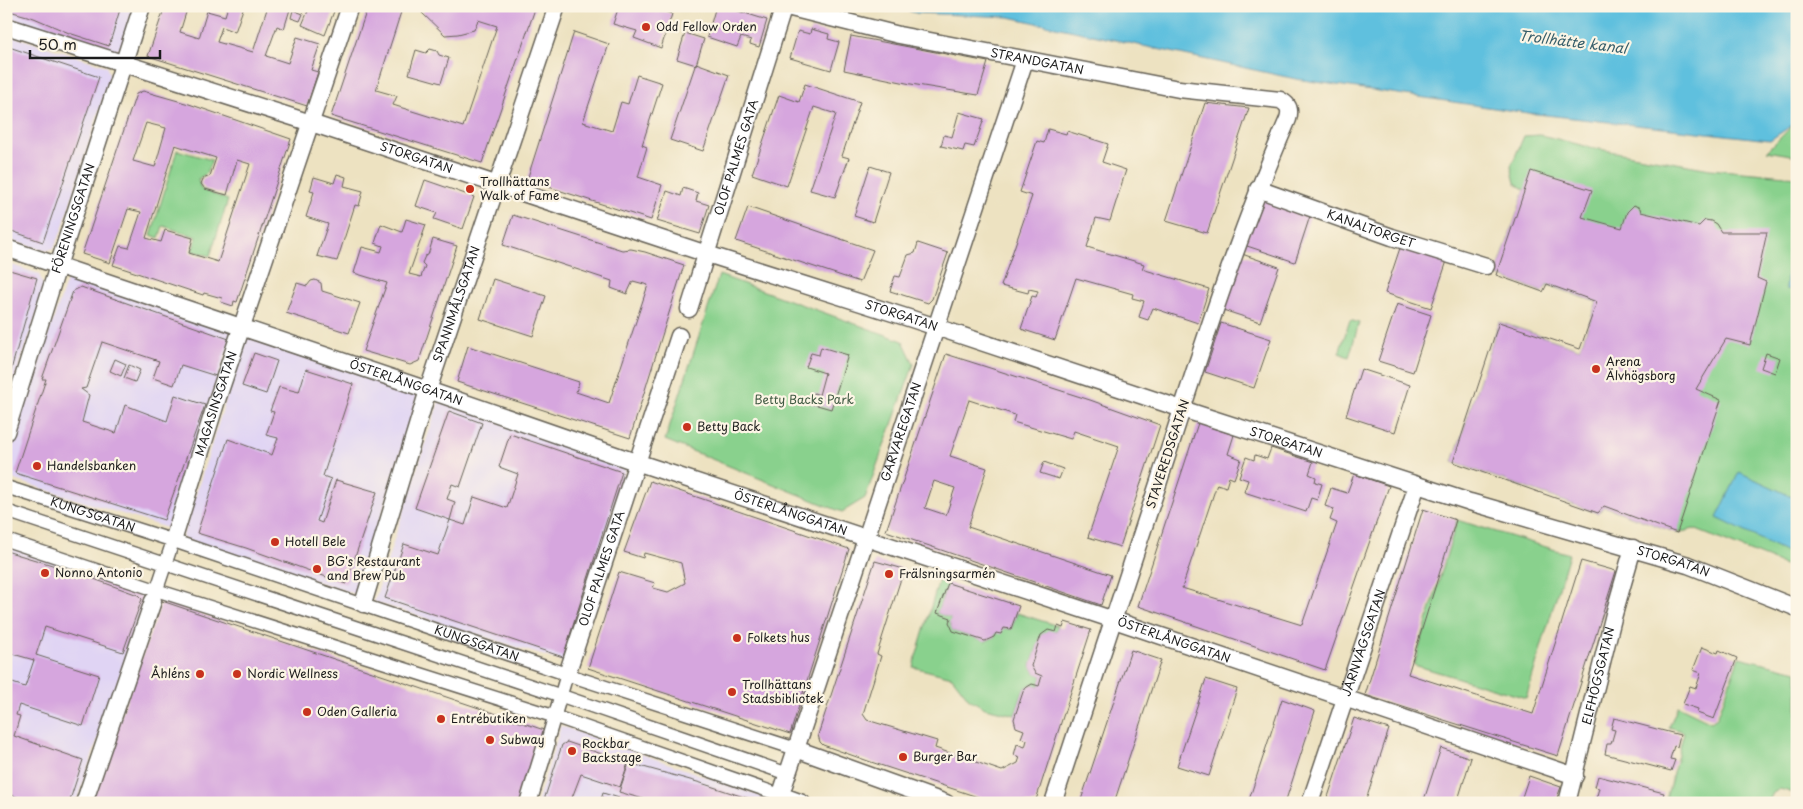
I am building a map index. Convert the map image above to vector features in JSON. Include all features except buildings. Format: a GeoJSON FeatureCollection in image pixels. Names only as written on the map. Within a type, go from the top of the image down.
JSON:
{"type":"FeatureCollection","features":[{"type":"Feature","properties":{"kind":"street","name":"FÖRENINGSGATAN"},"geometry":{"type":"LineString","coordinates":[[6,432],[142,6]]}},
{"type":"Feature","properties":{"kind":"street","name":"MAGASINSGATAN"},"geometry":{"type":"LineString","coordinates":[[84,803],[350,6]]}},
{"type":"Feature","properties":{"kind":"street","name":"SPANNMÅLSGATAN"},"geometry":{"type":"LineString","coordinates":[[363,604],[428,390],[557,6]]}},
{"type":"Feature","properties":{"kind":"street","name":"STRANDGATAN"},"geometry":{"type":"LineString","coordinates":[[783,6],[899,35],[1025,60],[1179,89],[1280,100],[1286,103],[1289,108]]}},
{"type":"Feature","properties":{"kind":"street","name":"OLOF PALMES GATA"},"geometry":{"type":"LineString","coordinates":[[689,309],[783,6]]}},
{"type":"Feature","properties":{"kind":"street","name":"STORGATAN"},"geometry":{"type":"LineString","coordinates":[[6,26],[312,123],[707,254],[1470,502],[1688,565],[1797,608]]}},
{"type":"Feature","properties":{"kind":"street","name":"GARVAREGATAN"},"geometry":{"type":"LineString","coordinates":[[779,799],[1025,60]]}},
{"type":"Feature","properties":{"kind":"street","name":"STAVEREDSGATAN"},"geometry":{"type":"LineString","coordinates":[[1053,803],[1182,409],[1258,189],[1288,119],[1289,108]]}},
{"type":"Feature","properties":{"kind":"street","name":"KANALTORGET"},"geometry":{"type":"LineString","coordinates":[[1258,189],[1392,237],[1486,266]]}},
{"type":"Feature","properties":{"kind":"street","name":"ÖSTERLÅNGGATAN"},"geometry":{"type":"LineString","coordinates":[[6,248],[638,463],[1114,620],[1575,776]]}},
{"type":"Feature","properties":{"kind":"street","name":"OLOF PALMES GATA"},"geometry":{"type":"LineString","coordinates":[[528,803],[556,717],[567,674],[680,336]]}},
{"type":"Feature","properties":{"kind":"street","name":"JÄRNVÄGSGATAN"},"geometry":{"type":"LineString","coordinates":[[1310,803],[1417,484]]}},
{"type":"Feature","properties":{"kind":"street","name":"KUNGSGATAN"},"geometry":{"type":"LineString","coordinates":[[6,487],[796,749],[946,803]]}},
{"type":"Feature","properties":{"kind":"street","name":"KUNGSGATAN"},"geometry":{"type":"LineString","coordinates":[[6,511],[562,696],[788,774]]}},
{"type":"Feature","properties":{"kind":"street"},"geometry":{"type":"LineString","coordinates":[[6,540],[154,595],[556,717],[779,799],[802,803]]}},
{"type":"Feature","properties":{"kind":"street","name":"ELFHÖGSGATAN"},"geometry":{"type":"LineString","coordinates":[[1567,803],[1614,614],[1633,548]]}},
{"type":"Feature","properties":{"kind":"shaded area"},"geometry":{"type":"Polygon","coordinates":[[[6,6],[136,6],[123,47],[113,51],[6,17],[6,6]]]}},
{"type":"Feature","properties":{"kind":"shaded area"},"geometry":{"type":"Polygon","coordinates":[[[6,34],[106,66],[110,75],[62,230],[54,248],[46,251],[6,239],[6,34]]]}},
{"type":"Feature","properties":{"kind":"shaded area"},"geometry":{"type":"Polygon","coordinates":[[[6,263],[39,274],[45,290],[6,407],[6,263]]]}},
{"type":"Feature","properties":{"kind":"shaded area"},"geometry":{"type":"Polygon","coordinates":[[[68,278],[234,331],[167,528],[6,477],[6,453],[68,278]]]}},
{"type":"Feature","properties":{"kind":"shaded area"},"geometry":{"type":"Polygon","coordinates":[[[246,336],[418,394],[358,595],[182,538],[246,336]]]}},
{"type":"Feature","properties":{"kind":"shaded area"},"geometry":{"type":"Polygon","coordinates":[[[439,401],[626,467],[564,662],[374,602],[439,401]]]}},
{"type":"Feature","properties":{"kind":"shaded area"},"geometry":{"type":"Polygon","coordinates":[[[6,545],[142,592],[146,599],[76,803],[6,803],[6,545]]]}},
{"type":"Feature","properties":{"kind":"shaded area"},"geometry":{"type":"Polygon","coordinates":[[[561,726],[773,800],[772,803],[537,803],[561,726]]]}},
{"type":"Feature","properties":{"kind":"green space"},"geometry":{"type":"Polygon","coordinates":[[[1794,124],[1797,125],[1797,156],[1767,151],[1794,124]]]}},
{"type":"Feature","properties":{"kind":"green space","name":"Arena Älvhögsborg"},"geometry":{"type":"Polygon","coordinates":[[[1541,135],[1593,148],[1710,169],[1797,177],[1797,570],[1694,529],[1677,533],[1604,506],[1598,513],[1453,462],[1499,322],[1580,349],[1597,302],[1547,285],[1543,292],[1496,275],[1525,190],[1515,183],[1511,166],[1524,136],[1541,135]]]}},
{"type":"Feature","properties":{"kind":"green space"},"geometry":{"type":"Polygon","coordinates":[[[177,150],[212,160],[206,174],[198,179],[201,189],[228,200],[210,256],[192,251],[197,237],[163,226],[159,238],[151,235],[177,150]]]}},
{"type":"Feature","properties":{"kind":"green space","name":"Betty Backs Park"},"geometry":{"type":"Polygon","coordinates":[[[719,275],[903,341],[914,364],[865,498],[842,512],[665,440],[719,275]]]}},
{"type":"Feature","properties":{"kind":"green space"},"geometry":{"type":"Polygon","coordinates":[[[1350,320],[1359,323],[1349,357],[1339,353],[1350,320]]]}},
{"type":"Feature","properties":{"kind":"green space"},"geometry":{"type":"Polygon","coordinates":[[[1457,520],[1569,554],[1526,698],[1414,665],[1457,520]]]}},
{"type":"Feature","properties":{"kind":"green space"},"geometry":{"type":"Polygon","coordinates":[[[939,580],[948,583],[937,613],[951,618],[949,622],[953,631],[986,641],[1004,628],[1011,629],[1017,613],[1058,626],[1056,632],[1048,631],[1041,635],[1031,666],[1035,673],[1042,676],[1039,686],[1032,684],[1024,689],[1015,715],[985,708],[969,699],[952,677],[913,667],[939,580]]]}},
{"type":"Feature","properties":{"kind":"green space"},"geometry":{"type":"Polygon","coordinates":[[[1739,657],[1797,671],[1797,794],[1780,789],[1773,793],[1768,803],[1665,803],[1684,732],[1669,727],[1678,706],[1711,722],[1717,718],[1739,657]]]}},
{"type":"Feature","properties":{"kind":"water","name":"Trollhätte kanal"},"geometry":{"type":"Polygon","coordinates":[[[892,6],[1797,6],[1797,125],[1794,124],[1770,140],[1528,113],[1296,79],[1009,17],[916,13],[892,6]]]}},
{"type":"Feature","properties":{"kind":"water"},"geometry":{"type":"Polygon","coordinates":[[[1789,248],[1797,249],[1797,290],[1786,289],[1789,248]]]}},
{"type":"Feature","properties":{"kind":"water"},"geometry":{"type":"Polygon","coordinates":[[[1739,472],[1797,499],[1797,557],[1717,518],[1739,472]]]}},
{"type":"Feature","properties":{"kind":"place","name":"Odd Fellow Orden"},"geometry":{"type":"Point","coordinates":[646,27]}},
{"type":"Feature","properties":{"kind":"place","name":"Trollhättans Walk of Fame"},"geometry":{"type":"Point","coordinates":[470,189]}},
{"type":"Feature","properties":{"kind":"place","name":"Arena Älvhögsborg"},"geometry":{"type":"Point","coordinates":[1596,369]}},
{"type":"Feature","properties":{"kind":"place","name":"Betty Back"},"geometry":{"type":"Point","coordinates":[687,427]}},
{"type":"Feature","properties":{"kind":"place","name":"Handelsbanken"},"geometry":{"type":"Point","coordinates":[37,466]}},
{"type":"Feature","properties":{"kind":"place","name":"Hotell Bele"},"geometry":{"type":"Point","coordinates":[275,542]}},
{"type":"Feature","properties":{"kind":"place","name":"BG's Restaurant and Brew Pub"},"geometry":{"type":"Point","coordinates":[317,569]}},
{"type":"Feature","properties":{"kind":"place","name":"Nonno Antonio"},"geometry":{"type":"Point","coordinates":[45,573]}},
{"type":"Feature","properties":{"kind":"place","name":"Frälsningsarmén"},"geometry":{"type":"Point","coordinates":[889,574]}},
{"type":"Feature","properties":{"kind":"place","name":"Folkets hus"},"geometry":{"type":"Point","coordinates":[737,638]}},
{"type":"Feature","properties":{"kind":"place","name":"Åhléns"},"geometry":{"type":"Point","coordinates":[200,674]}},
{"type":"Feature","properties":{"kind":"place","name":"Nordic Wellness"},"geometry":{"type":"Point","coordinates":[237,674]}},
{"type":"Feature","properties":{"kind":"place","name":"Trollhättans Stadsbibliotek"},"geometry":{"type":"Point","coordinates":[732,692]}},
{"type":"Feature","properties":{"kind":"place","name":"Oden Galleria"},"geometry":{"type":"Point","coordinates":[307,712]}},
{"type":"Feature","properties":{"kind":"place","name":"Entrébutiken"},"geometry":{"type":"Point","coordinates":[441,719]}},
{"type":"Feature","properties":{"kind":"place","name":"Subway"},"geometry":{"type":"Point","coordinates":[490,740]}},
{"type":"Feature","properties":{"kind":"place","name":"Rockbar Backstage"},"geometry":{"type":"Point","coordinates":[572,751]}},
{"type":"Feature","properties":{"kind":"place","name":"Burger Bar"},"geometry":{"type":"Point","coordinates":[903,757]}}]}
